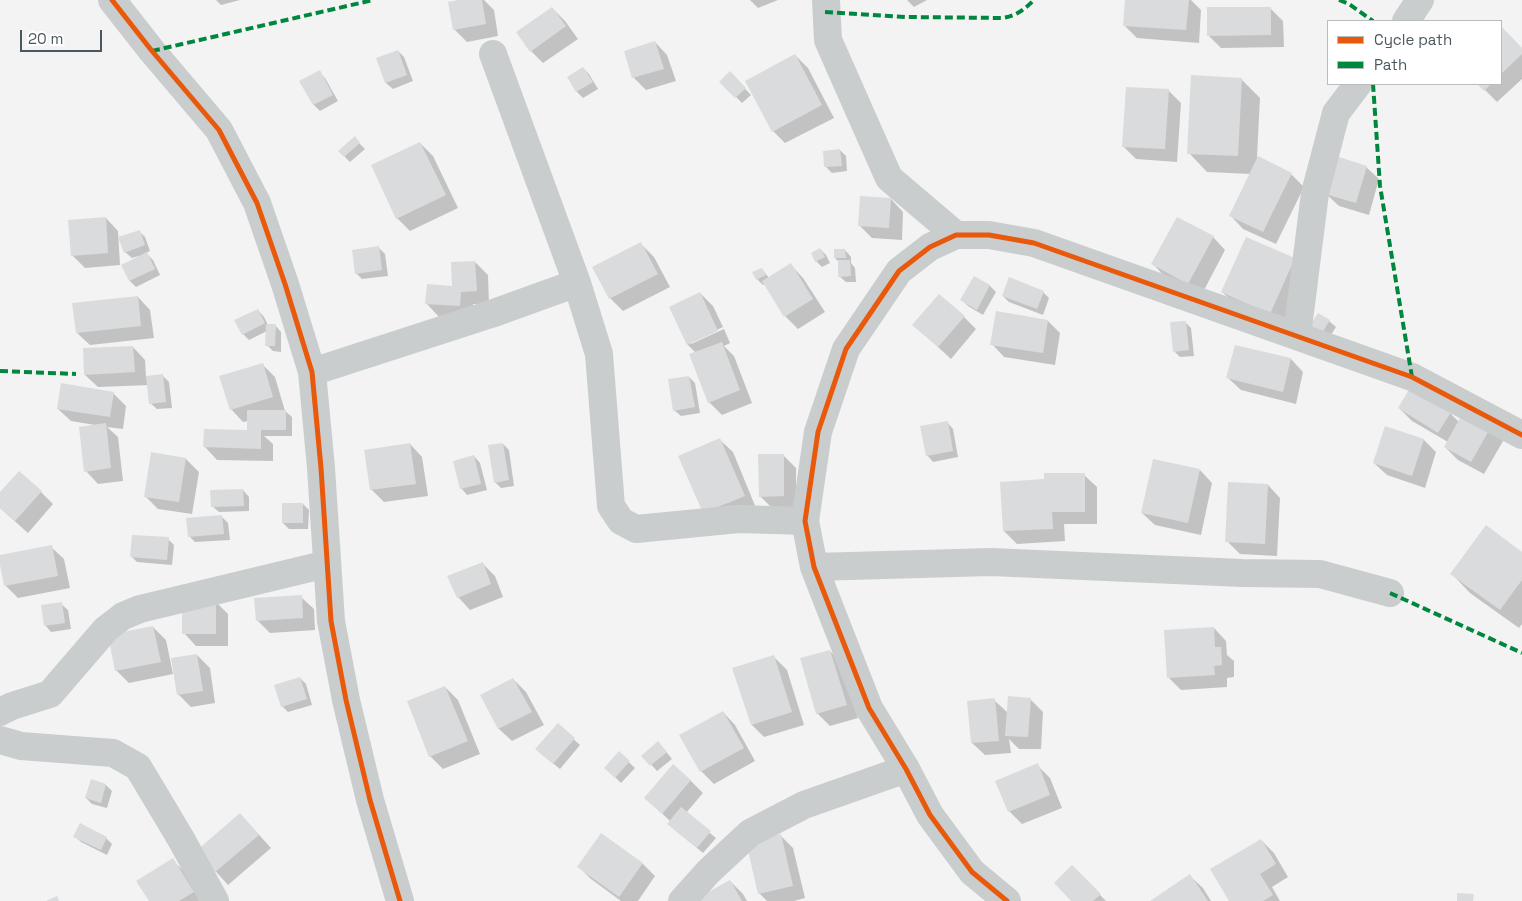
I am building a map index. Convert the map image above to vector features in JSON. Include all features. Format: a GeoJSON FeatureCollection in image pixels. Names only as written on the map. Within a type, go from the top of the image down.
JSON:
{"type":"FeatureCollection","features":[{"type":"Feature","properties":{"kind":"street"},"geometry":{"type":"LineString","coordinates":[[112,0],[152,51],[219,130],[257,203],[285,284],[312,372],[322,468],[326,564],[331,620],[346,700],[370,800],[400,901]]}},
{"type":"Feature","properties":{"kind":"street"},"geometry":{"type":"LineString","coordinates":[[826,0],[828,40],[889,178],[956,234]]}},
{"type":"Feature","properties":{"kind":"street"},"geometry":{"type":"LineString","coordinates":[[1407,20],[1420,0]]}},
{"type":"Feature","properties":{"kind":"street"},"geometry":{"type":"LineString","coordinates":[[493,54],[577,283],[599,354],[611,506],[621,521],[636,529],[739,518],[805,521]]}},
{"type":"Feature","properties":{"kind":"street"},"geometry":{"type":"LineString","coordinates":[[1297,336],[1315,193],[1336,113],[1357,85]]}},
{"type":"Feature","properties":{"kind":"street"},"geometry":{"type":"LineString","coordinates":[[1007,901],[972,872],[930,815],[906,769],[870,708],[814,567],[805,521],[818,432],[846,349],[899,271],[930,247],[956,234],[989,234],[1034,243],[1412,377],[1522,435]]}},
{"type":"Feature","properties":{"kind":"street"},"geometry":{"type":"LineString","coordinates":[[312,372],[490,314],[577,283]]}},
{"type":"Feature","properties":{"kind":"street"},"geometry":{"type":"LineString","coordinates":[[814,567],[991,562],[1242,573],[1320,574],[1390,592]]}},
{"type":"Feature","properties":{"kind":"street"},"geometry":{"type":"LineString","coordinates":[[0,712],[12,706],[50,694],[106,629],[123,616],[140,609],[326,564]]}},
{"type":"Feature","properties":{"kind":"street"},"geometry":{"type":"LineString","coordinates":[[0,740],[21,746],[113,753],[138,767],[215,901]]}},
{"type":"Feature","properties":{"kind":"street"},"geometry":{"type":"LineString","coordinates":[[682,901],[708,872],[750,833],[804,805],[906,769]]}},
{"type":"Feature","properties":{"kind":"building"},"geometry":{"type":"Polygon","coordinates":[[[482,0],[486,24],[453,30],[448,2],[482,0]]]}},
{"type":"Feature","properties":{"kind":"building"},"geometry":{"type":"Polygon","coordinates":[[[1125,0],[1189,0],[1186,30],[1123,26],[1125,0]]]}},
{"type":"Feature","properties":{"kind":"building"},"geometry":{"type":"Polygon","coordinates":[[[552,7],[566,26],[530,52],[516,32],[552,7]]]}},
{"type":"Feature","properties":{"kind":"building"},"geometry":{"type":"Polygon","coordinates":[[[1207,7],[1271,7],[1271,35],[1207,36],[1207,7]]]}},
{"type":"Feature","properties":{"kind":"building"},"geometry":{"type":"Polygon","coordinates":[[[1502,27],[1522,48],[1522,54],[1502,73],[1502,27]]]}},
{"type":"Feature","properties":{"kind":"building"},"geometry":{"type":"Polygon","coordinates":[[[655,41],[664,69],[632,78],[624,51],[655,41]]]}},
{"type":"Feature","properties":{"kind":"building"},"geometry":{"type":"Polygon","coordinates":[[[398,50],[407,75],[385,83],[376,58],[398,50]]]}},
{"type":"Feature","properties":{"kind":"building"},"geometry":{"type":"Polygon","coordinates":[[[795,54],[822,105],[772,132],[745,81],[795,54]]]}},
{"type":"Feature","properties":{"kind":"building"},"geometry":{"type":"Polygon","coordinates":[[[583,67],[593,82],[576,92],[567,77],[583,67]]]}},
{"type":"Feature","properties":{"kind":"building"},"geometry":{"type":"Polygon","coordinates":[[[320,70],[333,95],[313,105],[299,81],[320,70]]]}},
{"type":"Feature","properties":{"kind":"building"},"geometry":{"type":"Polygon","coordinates":[[[730,71],[746,88],[735,98],[719,82],[730,71]]]}},
{"type":"Feature","properties":{"kind":"building"},"geometry":{"type":"Polygon","coordinates":[[[1191,75],[1242,78],[1238,156],[1187,154],[1191,75]]]}},
{"type":"Feature","properties":{"kind":"building"},"geometry":{"type":"Polygon","coordinates":[[[1478,85],[1490,85],[1484,91],[1478,85]]]}},
{"type":"Feature","properties":{"kind":"building"},"geometry":{"type":"Polygon","coordinates":[[[1126,87],[1169,89],[1165,149],[1122,147],[1126,87]]]}},
{"type":"Feature","properties":{"kind":"building"},"geometry":{"type":"Polygon","coordinates":[[[355,136],[360,143],[344,157],[338,151],[355,136]]]}},
{"type":"Feature","properties":{"kind":"building"},"geometry":{"type":"Polygon","coordinates":[[[420,142],[446,195],[396,219],[371,165],[420,142]]]}},
{"type":"Feature","properties":{"kind":"building"},"geometry":{"type":"Polygon","coordinates":[[[840,149],[842,166],[824,167],[823,151],[840,149]]]}},
{"type":"Feature","properties":{"kind":"building"},"geometry":{"type":"Polygon","coordinates":[[[1258,156],[1292,173],[1263,232],[1229,216],[1258,156]]]}},
{"type":"Feature","properties":{"kind":"building"},"geometry":{"type":"Polygon","coordinates":[[[1336,156],[1367,166],[1356,203],[1325,194],[1336,156]]]}},
{"type":"Feature","properties":{"kind":"building"},"geometry":{"type":"Polygon","coordinates":[[[860,196],[891,198],[889,228],[858,226],[860,196]]]}},
{"type":"Feature","properties":{"kind":"building"},"geometry":{"type":"Polygon","coordinates":[[[106,217],[108,253],[71,256],[68,220],[106,217]]]}},
{"type":"Feature","properties":{"kind":"building"},"geometry":{"type":"Polygon","coordinates":[[[1177,217],[1214,236],[1188,284],[1151,264],[1177,217]]]}},
{"type":"Feature","properties":{"kind":"building"},"geometry":{"type":"Polygon","coordinates":[[[140,230],[145,245],[124,253],[118,237],[140,230]]]}},
{"type":"Feature","properties":{"kind":"building"},"geometry":{"type":"Polygon","coordinates":[[[1246,237],[1295,258],[1270,314],[1221,292],[1246,237]]]}},
{"type":"Feature","properties":{"kind":"building"},"geometry":{"type":"Polygon","coordinates":[[[641,242],[658,274],[609,299],[592,267],[641,242]]]}},
{"type":"Feature","properties":{"kind":"building"},"geometry":{"type":"Polygon","coordinates":[[[379,246],[382,270],[355,274],[352,250],[379,246]]]}},
{"type":"Feature","properties":{"kind":"building"},"geometry":{"type":"Polygon","coordinates":[[[820,248],[825,257],[815,262],[811,253],[820,248]]]}},
{"type":"Feature","properties":{"kind":"building"},"geometry":{"type":"Polygon","coordinates":[[[834,249],[845,249],[846,258],[834,258],[834,249]]]}},
{"type":"Feature","properties":{"kind":"building"},"geometry":{"type":"Polygon","coordinates":[[[147,252],[155,269],[129,281],[121,265],[147,252]]]}},
{"type":"Feature","properties":{"kind":"building"},"geometry":{"type":"Polygon","coordinates":[[[838,260],[850,260],[851,276],[838,277],[838,260]]]}},
{"type":"Feature","properties":{"kind":"building"},"geometry":{"type":"Polygon","coordinates":[[[475,261],[477,291],[461,292],[460,306],[425,304],[427,284],[452,286],[451,262],[475,261]]]}},
{"type":"Feature","properties":{"kind":"building"},"geometry":{"type":"Polygon","coordinates":[[[791,263],[813,299],[784,317],[762,281],[791,263]]]}},
{"type":"Feature","properties":{"kind":"building"},"geometry":{"type":"Polygon","coordinates":[[[762,268],[766,275],[756,280],[752,272],[762,268]]]}},
{"type":"Feature","properties":{"kind":"building"},"geometry":{"type":"Polygon","coordinates":[[[974,276],[990,285],[977,310],[960,300],[974,276]]]}},
{"type":"Feature","properties":{"kind":"building"},"geometry":{"type":"Polygon","coordinates":[[[1009,277],[1044,291],[1037,309],[1002,296],[1009,277]]]}},
{"type":"Feature","properties":{"kind":"building"},"geometry":{"type":"Polygon","coordinates":[[[700,292],[718,331],[687,345],[669,307],[700,292]]]}},
{"type":"Feature","properties":{"kind":"building"},"geometry":{"type":"Polygon","coordinates":[[[939,294],[965,316],[938,347],[912,325],[939,294]]]}},
{"type":"Feature","properties":{"kind":"building"},"geometry":{"type":"Polygon","coordinates":[[[138,296],[141,326],[76,333],[72,303],[138,296]]]}},
{"type":"Feature","properties":{"kind":"building"},"geometry":{"type":"Polygon","coordinates":[[[258,309],[265,323],[242,335],[234,320],[258,309]]]}},
{"type":"Feature","properties":{"kind":"building"},"geometry":{"type":"Polygon","coordinates":[[[996,311],[1048,320],[1043,353],[990,345],[996,311]]]}},
{"type":"Feature","properties":{"kind":"building"},"geometry":{"type":"Polygon","coordinates":[[[1318,313],[1330,320],[1322,333],[1310,326],[1318,313]]]}},
{"type":"Feature","properties":{"kind":"building"},"geometry":{"type":"Polygon","coordinates":[[[1186,321],[1189,350],[1173,352],[1170,322],[1186,321]]]}},
{"type":"Feature","properties":{"kind":"building"},"geometry":{"type":"Polygon","coordinates":[[[266,324],[276,324],[275,346],[265,346],[266,324]]]}},
{"type":"Feature","properties":{"kind":"building"},"geometry":{"type":"Polygon","coordinates":[[[722,342],[740,390],[708,403],[689,354],[722,342]]]}},
{"type":"Feature","properties":{"kind":"building"},"geometry":{"type":"Polygon","coordinates":[[[1235,345],[1291,358],[1283,392],[1226,378],[1235,345]]]}},
{"type":"Feature","properties":{"kind":"building"},"geometry":{"type":"Polygon","coordinates":[[[133,346],[135,372],[84,375],[83,348],[133,346]]]}},
{"type":"Feature","properties":{"kind":"building"},"geometry":{"type":"Polygon","coordinates":[[[263,363],[273,397],[230,410],[219,376],[263,363]]]}},
{"type":"Feature","properties":{"kind":"building"},"geometry":{"type":"Polygon","coordinates":[[[163,374],[166,402],[149,404],[146,376],[163,374]]]}},
{"type":"Feature","properties":{"kind":"building"},"geometry":{"type":"Polygon","coordinates":[[[689,376],[695,407],[673,411],[668,379],[689,376]]]}},
{"type":"Feature","properties":{"kind":"building"},"geometry":{"type":"Polygon","coordinates":[[[61,383],[114,392],[110,417],[57,409],[61,383]]]}},
{"type":"Feature","properties":{"kind":"building"},"geometry":{"type":"Polygon","coordinates":[[[1410,388],[1451,412],[1438,433],[1398,408],[1410,388]]]}},
{"type":"Feature","properties":{"kind":"building"},"geometry":{"type":"Polygon","coordinates":[[[1466,407],[1494,422],[1471,462],[1444,447],[1466,407]]]}},
{"type":"Feature","properties":{"kind":"building"},"geometry":{"type":"Polygon","coordinates":[[[247,410],[286,410],[286,430],[261,430],[261,449],[203,447],[204,429],[247,430],[247,410]]]}},
{"type":"Feature","properties":{"kind":"building"},"geometry":{"type":"Polygon","coordinates":[[[948,421],[953,451],[926,456],[920,426],[948,421]]]}},
{"type":"Feature","properties":{"kind":"building"},"geometry":{"type":"Polygon","coordinates":[[[106,423],[111,468],[84,472],[79,427],[106,423]]]}},
{"type":"Feature","properties":{"kind":"building"},"geometry":{"type":"Polygon","coordinates":[[[1385,426],[1424,439],[1412,476],[1373,463],[1385,426]]]}},
{"type":"Feature","properties":{"kind":"building"},"geometry":{"type":"Polygon","coordinates":[[[720,438],[745,496],[703,513],[678,456],[720,438]]]}},
{"type":"Feature","properties":{"kind":"building"},"geometry":{"type":"Polygon","coordinates":[[[410,443],[416,484],[370,490],[364,450],[410,443]]]}},
{"type":"Feature","properties":{"kind":"building"},"geometry":{"type":"Polygon","coordinates":[[[503,443],[509,480],[494,483],[488,445],[503,443]]]}},
{"type":"Feature","properties":{"kind":"building"},"geometry":{"type":"Polygon","coordinates":[[[151,452],[186,458],[179,502],[144,497],[151,452]]]}},
{"type":"Feature","properties":{"kind":"building"},"geometry":{"type":"Polygon","coordinates":[[[758,454],[784,454],[784,496],[759,497],[758,454]]]}},
{"type":"Feature","properties":{"kind":"building"},"geometry":{"type":"Polygon","coordinates":[[[474,455],[481,484],[460,489],[453,461],[474,455]]]}},
{"type":"Feature","properties":{"kind":"building"},"geometry":{"type":"Polygon","coordinates":[[[1153,459],[1200,469],[1188,523],[1141,513],[1153,459]]]}},
{"type":"Feature","properties":{"kind":"building"},"geometry":{"type":"Polygon","coordinates":[[[19,471],[42,491],[15,521],[0,508],[0,492],[19,471]]]}},
{"type":"Feature","properties":{"kind":"building"},"geometry":{"type":"Polygon","coordinates":[[[1044,473],[1085,473],[1085,512],[1052,512],[1053,529],[1003,531],[1000,482],[1044,479],[1044,473]]]}},
{"type":"Feature","properties":{"kind":"building"},"geometry":{"type":"Polygon","coordinates":[[[1228,482],[1268,484],[1265,544],[1225,542],[1228,482]]]}},
{"type":"Feature","properties":{"kind":"building"},"geometry":{"type":"Polygon","coordinates":[[[243,489],[244,506],[211,507],[210,490],[243,489]]]}},
{"type":"Feature","properties":{"kind":"building"},"geometry":{"type":"Polygon","coordinates":[[[282,503],[303,503],[303,523],[282,523],[282,503]]]}},
{"type":"Feature","properties":{"kind":"building"},"geometry":{"type":"Polygon","coordinates":[[[222,515],[224,534],[188,537],[186,518],[222,515]]]}},
{"type":"Feature","properties":{"kind":"building"},"geometry":{"type":"Polygon","coordinates":[[[1486,525],[1522,552],[1522,580],[1500,610],[1450,574],[1486,525]]]}},
{"type":"Feature","properties":{"kind":"building"},"geometry":{"type":"Polygon","coordinates":[[[132,535],[169,537],[167,560],[130,557],[132,535]]]}},
{"type":"Feature","properties":{"kind":"building"},"geometry":{"type":"Polygon","coordinates":[[[52,545],[58,576],[4,586],[0,555],[52,545]]]}},
{"type":"Feature","properties":{"kind":"building"},"geometry":{"type":"Polygon","coordinates":[[[483,562],[491,584],[457,598],[447,576],[483,562]]]}},
{"type":"Feature","properties":{"kind":"building"},"geometry":{"type":"Polygon","coordinates":[[[302,595],[303,618],[256,621],[254,598],[302,595]]]}},
{"type":"Feature","properties":{"kind":"building"},"geometry":{"type":"Polygon","coordinates":[[[182,600],[216,600],[216,634],[182,634],[182,600]]]}},
{"type":"Feature","properties":{"kind":"building"},"geometry":{"type":"Polygon","coordinates":[[[62,602],[65,623],[44,626],[41,605],[62,602]]]}},
{"type":"Feature","properties":{"kind":"building"},"geometry":{"type":"Polygon","coordinates":[[[153,626],[161,662],[115,671],[108,635],[153,626]]]}},
{"type":"Feature","properties":{"kind":"building"},"geometry":{"type":"Polygon","coordinates":[[[1214,627],[1215,647],[1221,647],[1222,665],[1214,666],[1215,675],[1167,678],[1164,630],[1214,627]]]}},
{"type":"Feature","properties":{"kind":"building"},"geometry":{"type":"Polygon","coordinates":[[[830,650],[847,705],[816,714],[800,658],[830,650]]]}},
{"type":"Feature","properties":{"kind":"building"},"geometry":{"type":"Polygon","coordinates":[[[197,654],[203,691],[177,695],[171,658],[197,654]]]}},
{"type":"Feature","properties":{"kind":"building"},"geometry":{"type":"Polygon","coordinates":[[[774,655],[792,712],[751,725],[732,668],[774,655]]]}},
{"type":"Feature","properties":{"kind":"building"},"geometry":{"type":"Polygon","coordinates":[[[300,677],[307,699],[281,707],[274,685],[300,677]]]}},
{"type":"Feature","properties":{"kind":"building"},"geometry":{"type":"Polygon","coordinates":[[[513,678],[532,712],[498,729],[480,695],[513,678]]]}},
{"type":"Feature","properties":{"kind":"building"},"geometry":{"type":"Polygon","coordinates":[[[445,686],[468,741],[429,757],[407,701],[445,686]]]}},
{"type":"Feature","properties":{"kind":"building"},"geometry":{"type":"Polygon","coordinates":[[[1008,696],[1031,698],[1028,737],[1005,736],[1008,696]]]}},
{"type":"Feature","properties":{"kind":"building"},"geometry":{"type":"Polygon","coordinates":[[[995,698],[999,741],[971,743],[967,701],[995,698]]]}},
{"type":"Feature","properties":{"kind":"building"},"geometry":{"type":"Polygon","coordinates":[[[723,711],[744,748],[700,772],[679,735],[723,711]]]}},
{"type":"Feature","properties":{"kind":"building"},"geometry":{"type":"Polygon","coordinates":[[[558,723],[575,738],[553,764],[535,749],[558,723]]]}},
{"type":"Feature","properties":{"kind":"building"},"geometry":{"type":"Polygon","coordinates":[[[658,741],[667,752],[650,766],[641,756],[658,741]]]}},
{"type":"Feature","properties":{"kind":"building"},"geometry":{"type":"Polygon","coordinates":[[[619,751],[630,761],[615,778],[604,768],[619,751]]]}},
{"type":"Feature","properties":{"kind":"building"},"geometry":{"type":"Polygon","coordinates":[[[1038,763],[1050,795],[1008,812],[995,781],[1038,763]]]}},
{"type":"Feature","properties":{"kind":"building"},"geometry":{"type":"Polygon","coordinates":[[[673,764],[691,780],[662,814],[644,798],[673,764]]]}},
{"type":"Feature","properties":{"kind":"building"},"geometry":{"type":"Polygon","coordinates":[[[91,779],[106,784],[101,803],[85,798],[91,779]]]}},
{"type":"Feature","properties":{"kind":"building"},"geometry":{"type":"Polygon","coordinates":[[[681,807],[711,831],[697,848],[667,824],[681,807]]]}},
{"type":"Feature","properties":{"kind":"building"},"geometry":{"type":"Polygon","coordinates":[[[240,813],[259,835],[214,873],[196,851],[240,813]]]}},
{"type":"Feature","properties":{"kind":"building"},"geometry":{"type":"Polygon","coordinates":[[[80,823],[107,837],[101,850],[73,837],[80,823]]]}},
{"type":"Feature","properties":{"kind":"building"},"geometry":{"type":"Polygon","coordinates":[[[601,833],[643,863],[619,897],[577,867],[601,833]]]}},
{"type":"Feature","properties":{"kind":"building"},"geometry":{"type":"Polygon","coordinates":[[[781,834],[793,886],[758,894],[746,842],[781,834]]]}},
{"type":"Feature","properties":{"kind":"building"},"geometry":{"type":"Polygon","coordinates":[[[1261,839],[1276,864],[1260,874],[1273,895],[1263,901],[1229,901],[1210,869],[1261,839]]]}},
{"type":"Feature","properties":{"kind":"building"},"geometry":{"type":"Polygon","coordinates":[[[173,858],[194,892],[179,901],[149,901],[136,881],[173,858]]]}},
{"type":"Feature","properties":{"kind":"building"},"geometry":{"type":"Polygon","coordinates":[[[1072,865],[1101,894],[1093,901],[1071,901],[1054,883],[1072,865]]]}},
{"type":"Feature","properties":{"kind":"building"},"geometry":{"type":"Polygon","coordinates":[[[1190,874],[1208,901],[1150,901],[1190,874]]]}},
{"type":"Feature","properties":{"kind":"building"},"geometry":{"type":"Polygon","coordinates":[[[730,880],[742,901],[692,901],[730,880]]]}},
{"type":"Feature","properties":{"kind":"building"},"geometry":{"type":"Polygon","coordinates":[[[1457,893],[1474,894],[1473,901],[1457,901],[1457,893]]]}},
{"type":"Feature","properties":{"kind":"building"},"geometry":{"type":"Polygon","coordinates":[[[57,896],[59,901],[46,901],[57,896]]]}},
{"type":"Feature","properties":{"kind":"marked path"},"geometry":{"type":"LineString","coordinates":[[152,51],[373,0]]}},
{"type":"Feature","properties":{"kind":"marked path"},"geometry":{"type":"LineString","coordinates":[[825,12],[906,17],[1002,18],[1020,12],[1034,0]]}},
{"type":"Feature","properties":{"kind":"marked path"},"geometry":{"type":"LineString","coordinates":[[1339,0],[1349,4],[1372,20]]}},
{"type":"Feature","properties":{"kind":"marked path"},"geometry":{"type":"LineString","coordinates":[[1373,85],[1380,186],[1412,377]]}},
{"type":"Feature","properties":{"kind":"marked path"},"geometry":{"type":"LineString","coordinates":[[0,371],[76,374]]}},
{"type":"Feature","properties":{"kind":"marked path"},"geometry":{"type":"LineString","coordinates":[[1390,593],[1522,653]]}},
{"type":"Feature","properties":{"kind":"cycle path"},"geometry":{"type":"LineString","coordinates":[[112,0],[152,51],[219,130],[257,203],[285,284],[312,372],[321,468],[331,621],[346,700],[370,800],[400,901]]}},
{"type":"Feature","properties":{"kind":"cycle path"},"geometry":{"type":"LineString","coordinates":[[1007,901],[972,872],[930,815],[906,769],[869,708],[814,567],[805,521],[818,432],[846,349],[899,271],[930,247],[956,235],[989,235],[1034,243],[1412,377],[1522,435]]}}]}
